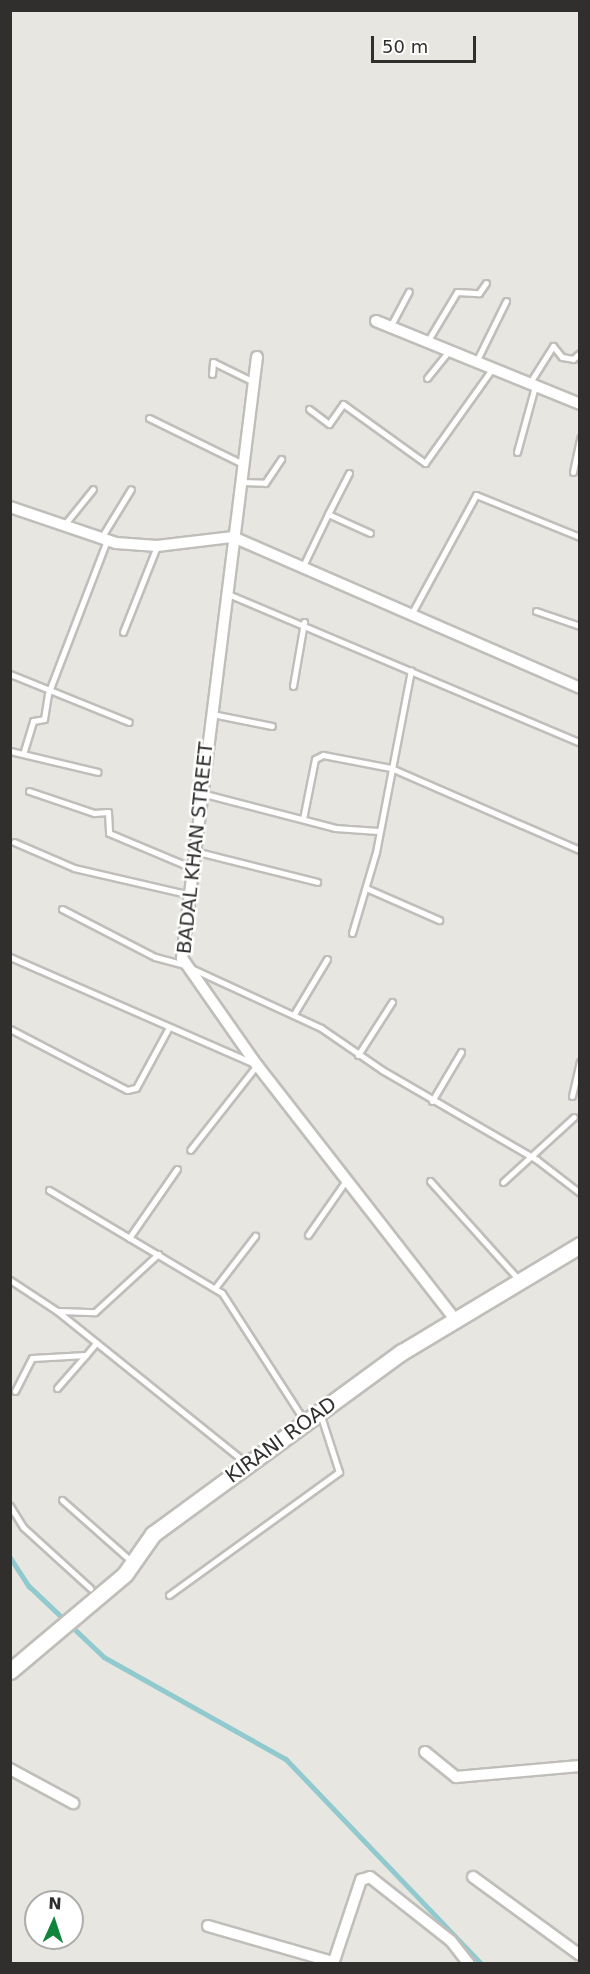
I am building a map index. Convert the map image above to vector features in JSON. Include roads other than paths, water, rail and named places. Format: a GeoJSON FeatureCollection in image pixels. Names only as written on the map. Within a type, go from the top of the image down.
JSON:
{"type":"FeatureCollection","features":[{"type":"Feature","properties":{"kind":"main road","name":"KIRANI ROAD"},"geometry":{"type":"LineString","coordinates":[[10,1671],[130,1569],[153,1534],[402,1352],[457,1322],[519,1280],[579,1245]]}},
{"type":"Feature","properties":{"kind":"street"},"geometry":{"type":"LineString","coordinates":[[376,321],[579,404]]}},
{"type":"Feature","properties":{"kind":"street","name":"BADAL KHAN STREET"},"geometry":{"type":"LineString","coordinates":[[257,357],[190,867],[183,964],[257,1065],[348,1177],[457,1322]]}},
{"type":"Feature","properties":{"kind":"street"},"geometry":{"type":"LineString","coordinates":[[10,507],[104,539],[157,546],[233,537],[413,611],[579,688]]}},
{"type":"Feature","properties":{"kind":"street"},"geometry":{"type":"LineString","coordinates":[[426,1752],[456,1777],[579,1766]]}},
{"type":"Feature","properties":{"kind":"street"},"geometry":{"type":"LineString","coordinates":[[10,1769],[73,1803]]}},
{"type":"Feature","properties":{"kind":"street"},"geometry":{"type":"LineString","coordinates":[[208,1926],[333,1963],[361,1880],[370,1877],[452,1941],[469,1964]]}},
{"type":"Feature","properties":{"kind":"street"},"geometry":{"type":"LineString","coordinates":[[473,1877],[579,1955]]}},
{"type":"Feature","properties":{"kind":"lane"},"geometry":{"type":"LineString","coordinates":[[427,342],[457,292],[479,293],[486,283]]}},
{"type":"Feature","properties":{"kind":"lane"},"geometry":{"type":"LineString","coordinates":[[390,327],[408,292]]}},
{"type":"Feature","properties":{"kind":"lane"},"geometry":{"type":"LineString","coordinates":[[476,362],[506,301]]}},
{"type":"Feature","properties":{"kind":"lane"},"geometry":{"type":"LineString","coordinates":[[517,452],[532,385],[553,346],[562,357],[573,359],[579,353]]}},
{"type":"Feature","properties":{"kind":"lane"},"geometry":{"type":"LineString","coordinates":[[427,378],[449,351]]}},
{"type":"Feature","properties":{"kind":"lane"},"geometry":{"type":"LineString","coordinates":[[212,374],[213,362],[254,382]]}},
{"type":"Feature","properties":{"kind":"lane"},"geometry":{"type":"LineString","coordinates":[[309,410],[329,424],[343,404],[425,463],[492,369]]}},
{"type":"Feature","properties":{"kind":"lane"},"geometry":{"type":"LineString","coordinates":[[149,418],[243,464]]}},
{"type":"Feature","properties":{"kind":"lane"},"geometry":{"type":"LineString","coordinates":[[573,472],[579,438]]}},
{"type":"Feature","properties":{"kind":"lane"},"geometry":{"type":"LineString","coordinates":[[241,482],[265,483],[281,459]]}},
{"type":"Feature","properties":{"kind":"lane"},"geometry":{"type":"LineString","coordinates":[[303,566],[349,473]]}},
{"type":"Feature","properties":{"kind":"lane"},"geometry":{"type":"LineString","coordinates":[[64,525],[93,489]]}},
{"type":"Feature","properties":{"kind":"lane"},"geometry":{"type":"LineString","coordinates":[[24,751],[33,721],[44,719],[48,694],[104,539],[131,489]]}},
{"type":"Feature","properties":{"kind":"lane"},"geometry":{"type":"LineString","coordinates":[[413,611],[476,495],[579,537]]}},
{"type":"Feature","properties":{"kind":"lane"},"geometry":{"type":"LineString","coordinates":[[328,514],[370,533]]}},
{"type":"Feature","properties":{"kind":"lane"},"geometry":{"type":"LineString","coordinates":[[123,632],[157,546]]}},
{"type":"Feature","properties":{"kind":"lane"},"geometry":{"type":"LineString","coordinates":[[226,593],[304,622],[579,743]]}},
{"type":"Feature","properties":{"kind":"lane"},"geometry":{"type":"LineString","coordinates":[[536,611],[579,626]]}},
{"type":"Feature","properties":{"kind":"lane"},"geometry":{"type":"LineString","coordinates":[[293,686],[304,622]]}},
{"type":"Feature","properties":{"kind":"lane"},"geometry":{"type":"LineString","coordinates":[[352,933],[366,888],[411,670]]}},
{"type":"Feature","properties":{"kind":"lane"},"geometry":{"type":"LineString","coordinates":[[10,674],[48,694],[129,722]]}},
{"type":"Feature","properties":{"kind":"lane"},"geometry":{"type":"LineString","coordinates":[[210,713],[272,726]]}},
{"type":"Feature","properties":{"kind":"lane"},"geometry":{"type":"LineString","coordinates":[[10,752],[24,751],[98,772]]}},
{"type":"Feature","properties":{"kind":"lane"},"geometry":{"type":"LineString","coordinates":[[303,819],[318,755],[391,768],[579,850]]}},
{"type":"Feature","properties":{"kind":"lane"},"geometry":{"type":"LineString","coordinates":[[28,791],[94,813],[108,812],[109,834],[190,867]]}},
{"type":"Feature","properties":{"kind":"lane"},"geometry":{"type":"LineString","coordinates":[[200,793],[303,819],[378,831]]}},
{"type":"Feature","properties":{"kind":"lane"},"geometry":{"type":"LineString","coordinates":[[14,842],[74,868],[187,894]]}},
{"type":"Feature","properties":{"kind":"lane"},"geometry":{"type":"LineString","coordinates":[[192,851],[316,882]]}},
{"type":"Feature","properties":{"kind":"lane"},"geometry":{"type":"LineString","coordinates":[[366,888],[439,920]]}},
{"type":"Feature","properties":{"kind":"lane"},"geometry":{"type":"LineString","coordinates":[[62,909],[155,957],[183,964],[294,1014],[432,1101],[529,1158],[579,1193]]}},
{"type":"Feature","properties":{"kind":"lane"},"geometry":{"type":"LineString","coordinates":[[10,957],[168,1029],[257,1065],[190,1150]]}},
{"type":"Feature","properties":{"kind":"lane"},"geometry":{"type":"LineString","coordinates":[[294,1014],[327,959]]}},
{"type":"Feature","properties":{"kind":"lane"},"geometry":{"type":"LineString","coordinates":[[358,1055],[392,1002]]}},
{"type":"Feature","properties":{"kind":"lane"},"geometry":{"type":"LineString","coordinates":[[10,1029],[127,1090],[136,1088],[168,1029]]}},
{"type":"Feature","properties":{"kind":"lane"},"geometry":{"type":"LineString","coordinates":[[432,1101],[461,1052]]}},
{"type":"Feature","properties":{"kind":"lane"},"geometry":{"type":"LineString","coordinates":[[572,1096],[579,1062]]}},
{"type":"Feature","properties":{"kind":"lane"},"geometry":{"type":"LineString","coordinates":[[503,1182],[573,1117]]}},
{"type":"Feature","properties":{"kind":"lane"},"geometry":{"type":"LineString","coordinates":[[129,1238],[177,1169]]}},
{"type":"Feature","properties":{"kind":"lane"},"geometry":{"type":"LineString","coordinates":[[308,1235],[348,1177]]}},
{"type":"Feature","properties":{"kind":"lane"},"geometry":{"type":"LineString","coordinates":[[430,1181],[519,1280]]}},
{"type":"Feature","properties":{"kind":"lane"},"geometry":{"type":"LineString","coordinates":[[49,1190],[215,1288],[305,1422]]}},
{"type":"Feature","properties":{"kind":"lane"},"geometry":{"type":"LineString","coordinates":[[215,1288],[255,1236]]}},
{"type":"Feature","properties":{"kind":"lane"},"geometry":{"type":"LineString","coordinates":[[57,1311],[95,1312],[158,1254]]}},
{"type":"Feature","properties":{"kind":"lane"},"geometry":{"type":"LineString","coordinates":[[10,1280],[57,1311],[247,1465]]}},
{"type":"Feature","properties":{"kind":"lane"},"geometry":{"type":"LineString","coordinates":[[57,1388],[96,1343]]}},
{"type":"Feature","properties":{"kind":"lane"},"geometry":{"type":"LineString","coordinates":[[15,1391],[32,1359],[86,1355]]}},
{"type":"Feature","properties":{"kind":"lane"},"geometry":{"type":"LineString","coordinates":[[169,1595],[339,1472],[320,1412]]}},
{"type":"Feature","properties":{"kind":"lane"},"geometry":{"type":"LineString","coordinates":[[62,1500],[130,1569]]}},
{"type":"Feature","properties":{"kind":"lane"},"geometry":{"type":"LineString","coordinates":[[10,1506],[23,1527],[90,1588]]}},
{"type":"Feature","properties":{"kind":"waterway"},"geometry":{"type":"LineString","coordinates":[[10,1557],[29,1586],[104,1657],[286,1759],[482,1964]]}}]}
